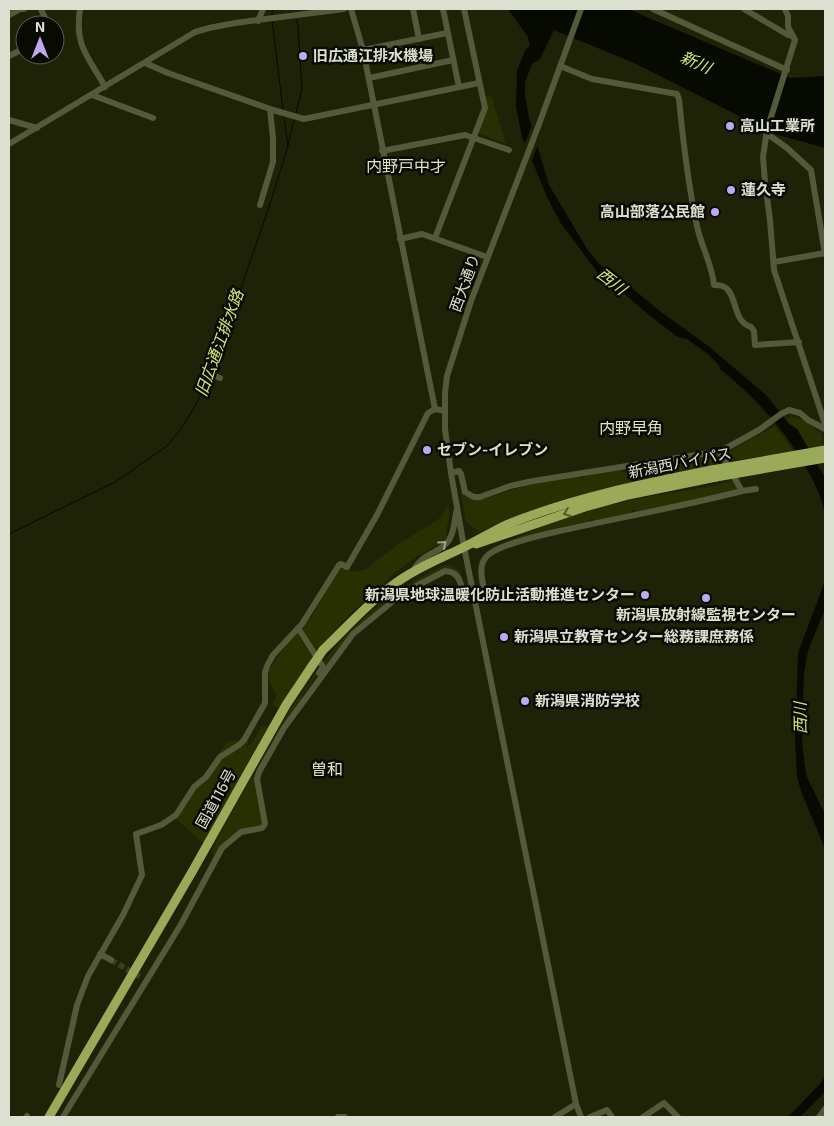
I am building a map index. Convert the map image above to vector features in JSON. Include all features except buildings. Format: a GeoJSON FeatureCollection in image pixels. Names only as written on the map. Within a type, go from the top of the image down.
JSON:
{"type":"FeatureCollection","features":[{"type":"Feature","properties":{"kind":"highway","name":"新潟西バイパス"},"geometry":{"type":"LineString","coordinates":[[464,547],[486,541],[544,516],[714,474],[825,450]]}},
{"type":"Feature","properties":{"kind":"highway","name":"新潟西バイパス"},"geometry":{"type":"LineString","coordinates":[[714,474],[825,458]]}},
{"type":"Feature","properties":{"kind":"highway","name":"国道116号"},"geometry":{"type":"LineString","coordinates":[[49,1117],[192,872],[286,705],[323,650],[358,614],[390,588],[425,564],[464,547]]}},
{"type":"Feature","properties":{"kind":"street"},"geometry":{"type":"LineString","coordinates":[[9,15],[24,9]]}},
{"type":"Feature","properties":{"kind":"street"},"geometry":{"type":"LineString","coordinates":[[80,9],[78,18],[80,42],[86,56],[105,87]]}},
{"type":"Feature","properties":{"kind":"street"},"geometry":{"type":"LineString","coordinates":[[258,21],[263,9]]}},
{"type":"Feature","properties":{"kind":"street"},"geometry":{"type":"LineString","coordinates":[[9,144],[195,32],[209,28],[344,9]]}},
{"type":"Feature","properties":{"kind":"street"},"geometry":{"type":"LineString","coordinates":[[351,9],[369,78],[382,151],[435,409]]}},
{"type":"Feature","properties":{"kind":"street"},"geometry":{"type":"LineString","coordinates":[[413,9],[419,39]]}},
{"type":"Feature","properties":{"kind":"street"},"geometry":{"type":"LineString","coordinates":[[443,9],[459,87]]}},
{"type":"Feature","properties":{"kind":"street"},"geometry":{"type":"LineString","coordinates":[[435,238],[485,108],[464,9]]}},
{"type":"Feature","properties":{"kind":"street","name":"西大通り"},"geometry":{"type":"LineString","coordinates":[[581,9],[471,301],[450,367],[445,393],[451,473],[464,547],[576,1104],[581,1117]]}},
{"type":"Feature","properties":{"kind":"street"},"geometry":{"type":"LineString","coordinates":[[653,9],[787,70]]}},
{"type":"Feature","properties":{"kind":"street"},"geometry":{"type":"LineString","coordinates":[[744,9],[794,38]]}},
{"type":"Feature","properties":{"kind":"street"},"geometry":{"type":"LineString","coordinates":[[785,9],[788,16],[788,27],[794,38],[787,70],[767,132],[763,157],[764,182],[777,279],[825,424]]}},
{"type":"Feature","properties":{"kind":"street"},"geometry":{"type":"LineString","coordinates":[[363,50],[447,33]]}},
{"type":"Feature","properties":{"kind":"street"},"geometry":{"type":"LineString","coordinates":[[369,78],[453,60]]}},
{"type":"Feature","properties":{"kind":"street"},"geometry":{"type":"LineString","coordinates":[[145,63],[271,110],[304,119],[479,83]]}},
{"type":"Feature","properties":{"kind":"street"},"geometry":{"type":"LineString","coordinates":[[560,66],[592,79],[677,94],[696,225],[713,271],[714,285],[725,286],[729,291],[734,308],[746,326],[751,327],[754,331],[755,345],[799,342]]}},
{"type":"Feature","properties":{"kind":"street"},"geometry":{"type":"LineString","coordinates":[[92,95],[153,118]]}},
{"type":"Feature","properties":{"kind":"street"},"geometry":{"type":"LineString","coordinates":[[260,206],[273,162],[271,110]]}},
{"type":"Feature","properties":{"kind":"street"},"geometry":{"type":"LineString","coordinates":[[9,120],[37,128]]}},
{"type":"Feature","properties":{"kind":"street"},"geometry":{"type":"LineString","coordinates":[[767,132],[811,170],[825,253],[774,262]]}},
{"type":"Feature","properties":{"kind":"street"},"geometry":{"type":"LineString","coordinates":[[382,151],[465,135],[509,150]]}},
{"type":"Feature","properties":{"kind":"street"},"geometry":{"type":"LineString","coordinates":[[400,239],[422,234],[487,257]]}},
{"type":"Feature","properties":{"kind":"street"},"geometry":{"type":"LineString","coordinates":[[204,372],[220,378]]}},
{"type":"Feature","properties":{"kind":"street"},"geometry":{"type":"LineString","coordinates":[[59,1085],[77,1005],[88,976],[123,915],[142,875],[136,834],[161,825],[176,815],[194,787],[206,777],[220,757],[239,746],[244,740],[264,706],[265,672],[268,664],[310,612],[338,565],[341,564],[347,567],[377,515],[428,413],[435,409],[445,411]]}},
{"type":"Feature","properties":{"kind":"street"},"geometry":{"type":"LineString","coordinates":[[451,473],[458,472],[461,474],[465,492],[474,497],[480,497],[510,486],[533,481],[719,451],[759,430],[789,410],[800,413],[808,420],[825,429]]}},
{"type":"Feature","properties":{"kind":"street"},"geometry":{"type":"LineString","coordinates":[[719,451],[742,491]]}},
{"type":"Feature","properties":{"kind":"street"},"geometry":{"type":"LineString","coordinates":[[63,1117],[144,980],[180,926],[222,848],[241,832],[262,828],[265,824],[257,779],[259,772],[284,728],[353,634],[382,608],[422,581],[445,570],[451,571],[460,579],[464,597],[475,596],[484,592],[481,569],[486,556],[492,552],[540,536],[756,489]]}},
{"type":"Feature","properties":{"kind":"street"},"geometry":{"type":"LineString","coordinates":[[413,572],[417,563],[423,557],[448,541],[453,530],[457,507]]}},
{"type":"Feature","properties":{"kind":"street"},"geometry":{"type":"LineString","coordinates":[[298,628],[323,667],[307,692],[310,694]]}},
{"type":"Feature","properties":{"kind":"street"},"geometry":{"type":"LineString","coordinates":[[100,954],[111,960]]}},
{"type":"Feature","properties":{"kind":"street"},"geometry":{"type":"LineString","coordinates":[[643,1117],[664,1102],[678,1117]]}},
{"type":"Feature","properties":{"kind":"street"},"geometry":{"type":"LineString","coordinates":[[555,1117],[576,1104]]}},
{"type":"Feature","properties":{"kind":"street"},"geometry":{"type":"LineString","coordinates":[[819,1117],[825,1109]]}},
{"type":"Feature","properties":{"kind":"street"},"geometry":{"type":"LineString","coordinates":[[590,1117],[607,1110],[612,1117]]}},
{"type":"Feature","properties":{"kind":"street"},"geometry":{"type":"LineString","coordinates":[[338,1117],[345,1117]]}},
{"type":"Feature","properties":{"kind":"green space"},"geometry":{"type":"Polygon","coordinates":[[[491,95],[506,144],[478,133],[485,97],[491,95]]]}},
{"type":"Feature","properties":{"kind":"green space"},"geometry":{"type":"Polygon","coordinates":[[[797,417],[822,434],[823,448],[810,450],[797,429],[786,419],[797,417]]]}},
{"type":"Feature","properties":{"kind":"green space"},"geometry":{"type":"Polygon","coordinates":[[[775,426],[795,453],[726,461],[724,454],[775,426]]]}},
{"type":"Feature","properties":{"kind":"green space"},"geometry":{"type":"Polygon","coordinates":[[[708,456],[719,456],[722,462],[704,469],[503,522],[480,532],[466,522],[460,486],[464,495],[484,499],[528,485],[579,476],[583,480],[585,474],[620,470],[625,473],[628,469],[708,456]]]}},
{"type":"Feature","properties":{"kind":"green space"},"geometry":{"type":"Polygon","coordinates":[[[732,481],[737,487],[735,491],[636,513],[632,508],[631,514],[595,521],[591,518],[588,523],[541,533],[482,557],[482,591],[480,592],[479,562],[481,558],[484,554],[497,545],[587,511],[631,500],[732,481]]]}},
{"type":"Feature","properties":{"kind":"green space"},"geometry":{"type":"Polygon","coordinates":[[[447,498],[450,514],[446,532],[447,536],[438,545],[416,557],[390,577],[342,622],[317,654],[301,629],[313,614],[339,568],[353,572],[366,569],[397,545],[440,518],[447,507],[447,498]]]}},
{"type":"Feature","properties":{"kind":"green space"},"geometry":{"type":"Polygon","coordinates":[[[445,565],[450,565],[460,571],[462,579],[452,569],[447,568],[419,582],[366,620],[326,667],[323,663],[332,651],[364,617],[401,589],[445,565]]]}},
{"type":"Feature","properties":{"kind":"green space"},"geometry":{"type":"Polygon","coordinates":[[[297,634],[314,658],[280,709],[272,705],[277,694],[274,692],[267,673],[284,648],[297,634]]]}},
{"type":"Feature","properties":{"kind":"green space"},"geometry":{"type":"Polygon","coordinates":[[[321,666],[321,669],[302,696],[302,702],[256,777],[262,823],[259,826],[247,828],[216,856],[211,852],[221,832],[290,709],[321,666]]]}},
{"type":"Feature","properties":{"kind":"green space"},"geometry":{"type":"Polygon","coordinates":[[[262,725],[269,729],[205,845],[175,818],[225,744],[230,741],[249,739],[246,748],[253,741],[262,725]]]}},
{"type":"Feature","properties":{"kind":"water"},"geometry":{"type":"Polygon","coordinates":[[[508,9],[628,9],[790,78],[825,76],[825,148],[775,134],[634,63],[554,30],[540,59],[532,64],[525,82],[525,96],[529,118],[549,185],[587,249],[599,264],[707,345],[766,395],[789,424],[797,429],[824,476],[825,515],[820,495],[799,455],[776,423],[735,381],[720,369],[719,365],[708,354],[687,339],[678,337],[598,273],[560,222],[548,199],[522,137],[516,107],[517,70],[526,49],[530,46],[528,37],[508,9]]]}},
{"type":"Feature","properties":{"kind":"water","name":"西川"},"geometry":{"type":"Polygon","coordinates":[[[825,581],[825,609],[808,651],[804,673],[803,701],[805,720],[802,742],[806,775],[825,814],[825,849],[797,777],[795,738],[798,653],[825,581]]]}},
{"type":"Feature","properties":{"kind":"water"},"geometry":{"type":"Polygon","coordinates":[[[825,1076],[825,1092],[800,1117],[788,1117],[820,1084],[825,1076]]]}},
{"type":"Feature","properties":{"kind":"pier"},"geometry":{"type":"Polygon","coordinates":[[[533,123],[539,142],[530,165],[523,148],[533,123]]]}},
{"type":"Feature","properties":{"kind":"waterway","name":"旧広通江排水路"},"geometry":{"type":"LineString","coordinates":[[272,9],[272,16]]}},
{"type":"Feature","properties":{"kind":"waterway","name":"旧広通江排水路"},"geometry":{"type":"LineString","coordinates":[[296,19],[302,89],[296,113]]}},
{"type":"Feature","properties":{"kind":"waterway","name":"旧広通江排水路"},"geometry":{"type":"LineString","coordinates":[[272,20],[283,110]]}},
{"type":"Feature","properties":{"kind":"waterway","name":"旧広通江排水路"},"geometry":{"type":"LineString","coordinates":[[212,372],[288,146],[284,117]]}},
{"type":"Feature","properties":{"kind":"waterway","name":"旧広通江排水路"},"geometry":{"type":"LineString","coordinates":[[288,145],[294,120]]}},
{"type":"Feature","properties":{"kind":"waterway","name":"旧広通江排水路"},"geometry":{"type":"LineString","coordinates":[[9,534],[115,482],[167,446],[183,426],[207,385],[210,376]]}},
{"type":"Feature","properties":{"kind":"tunnel"},"geometry":{"type":"LineString","coordinates":[[111,960],[142,978]]}},
{"type":"Feature","properties":{"kind":"place","name":"旧広通江排水機場"},"geometry":{"type":"Point","coordinates":[303,56]}},
{"type":"Feature","properties":{"kind":"place","name":"高山工業所"},"geometry":{"type":"Point","coordinates":[730,126]}},
{"type":"Feature","properties":{"kind":"place","name":"蓮久寺"},"geometry":{"type":"Point","coordinates":[731,190]}},
{"type":"Feature","properties":{"kind":"place","name":"高山部落公民館"},"geometry":{"type":"Point","coordinates":[715,212]}},
{"type":"Feature","properties":{"kind":"place","name":"セブン-イレブン"},"geometry":{"type":"Point","coordinates":[427,450]}},
{"type":"Feature","properties":{"kind":"place","name":"新潟県地球温暖化防止活動推進センター"},"geometry":{"type":"Point","coordinates":[645,595]}},
{"type":"Feature","properties":{"kind":"place","name":"新潟県放射線監視センター"},"geometry":{"type":"Point","coordinates":[706,598]}},
{"type":"Feature","properties":{"kind":"place","name":"新潟県立教育センター総務課庶務係"},"geometry":{"type":"Point","coordinates":[504,637]}},
{"type":"Feature","properties":{"kind":"place","name":"新潟県消防学校"},"geometry":{"type":"Point","coordinates":[525,701]}},
{"type":"Feature","properties":{"kind":"district","name":"内野戸中才"},"geometry":{"type":"Point","coordinates":[406,166]}},
{"type":"Feature","properties":{"kind":"district","name":"内野早角"},"geometry":{"type":"Point","coordinates":[631,428]}},
{"type":"Feature","properties":{"kind":"district","name":"曽和"},"geometry":{"type":"Point","coordinates":[327,769]}},
{"type":"Feature","properties":{"kind":"water label","name":"新川"},"geometry":{"type":"Point","coordinates":[696,62]}}]}
